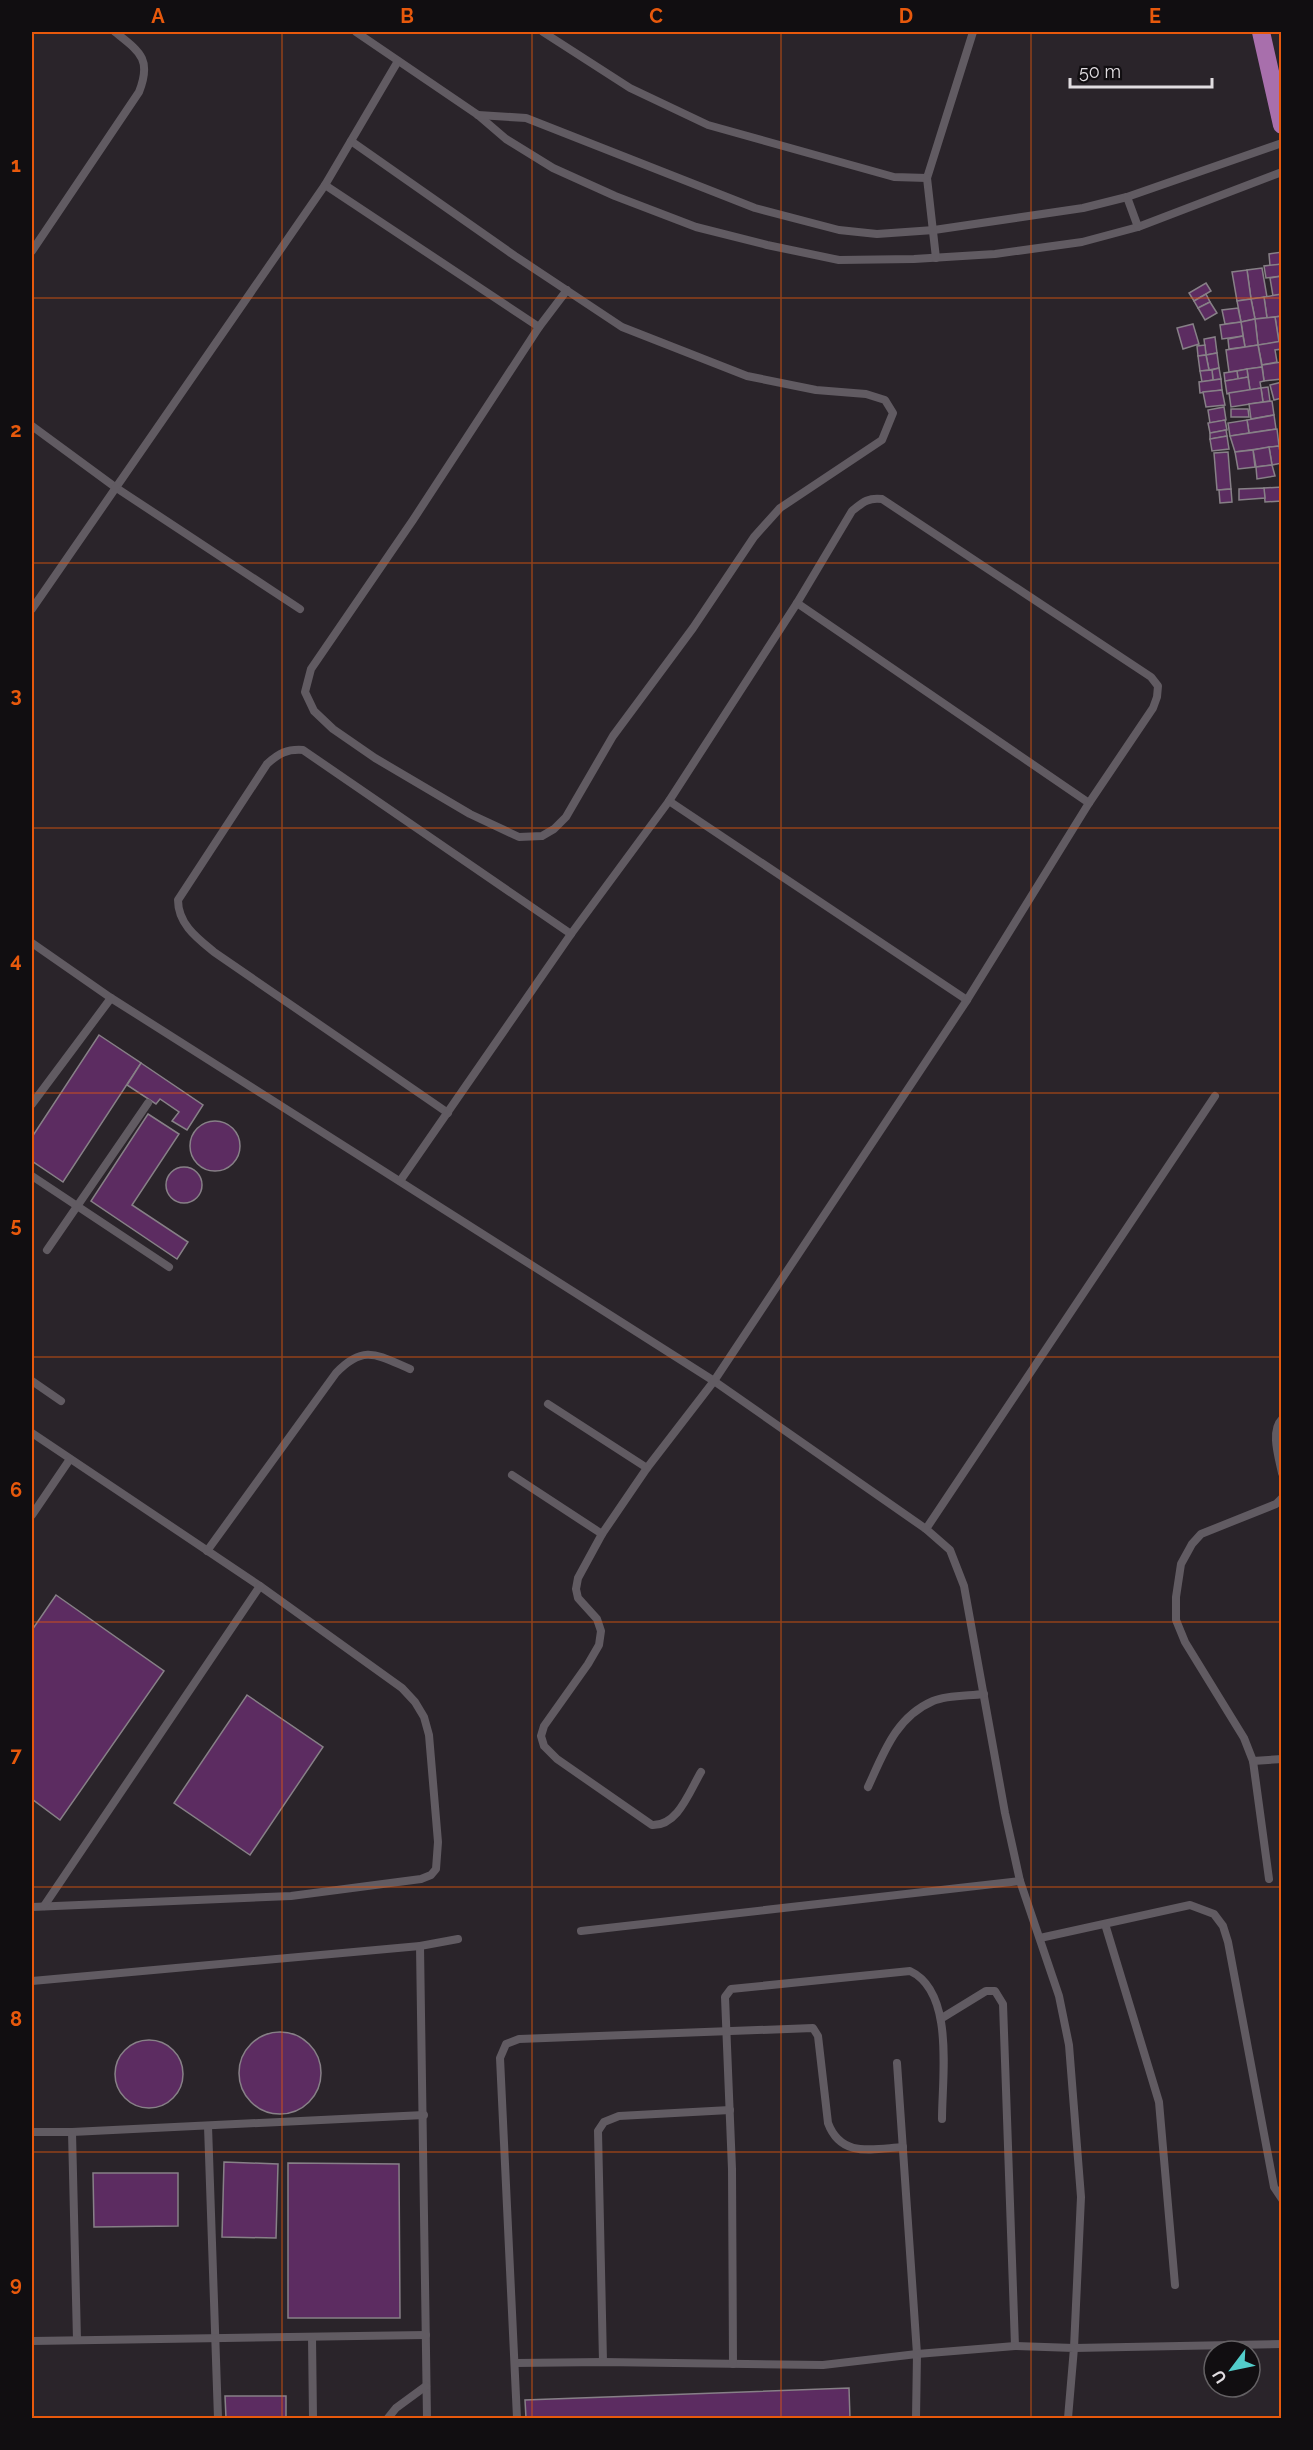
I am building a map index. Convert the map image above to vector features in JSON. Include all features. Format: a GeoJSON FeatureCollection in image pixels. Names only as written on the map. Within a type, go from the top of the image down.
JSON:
{"type":"FeatureCollection","features":[{"type":"Feature","properties":{"kind":"highway"},"geometry":{"type":"LineString","coordinates":[[1261,32],[1281,125]]}},
{"type":"Feature","properties":{"kind":"lane"},"geometry":{"type":"LineString","coordinates":[[32,251],[139,92],[146,74],[142,59],[135,47],[115,32]]}},
{"type":"Feature","properties":{"kind":"lane"},"geometry":{"type":"LineString","coordinates":[[356,32],[478,115],[506,139],[553,168],[615,196],[696,227],[839,260],[995,254],[1082,242],[1138,226],[1281,172]]}},
{"type":"Feature","properties":{"kind":"lane"},"geometry":{"type":"LineString","coordinates":[[543,32],[630,88],[708,125],[894,177],[927,178]]}},
{"type":"Feature","properties":{"kind":"lane"},"geometry":{"type":"LineString","coordinates":[[936,258],[927,178],[973,32]]}},
{"type":"Feature","properties":{"kind":"lane"},"geometry":{"type":"LineString","coordinates":[[32,609],[325,185],[398,61]]}},
{"type":"Feature","properties":{"kind":"lane"},"geometry":{"type":"LineString","coordinates":[[478,115],[526,118],[755,208],[839,230],[877,234],[934,230],[1083,208],[1127,197],[1281,143]]}},
{"type":"Feature","properties":{"kind":"lane"},"geometry":{"type":"LineString","coordinates":[[351,141],[622,327],[747,376],[816,390],[866,394],[885,400],[893,413],[882,440],[780,508],[761,530],[693,628],[613,736],[566,817],[554,829],[542,836],[519,837],[470,814],[375,758],[326,723],[314,711],[304,692],[311,669],[413,520],[539,327],[567,290]]}},
{"type":"Feature","properties":{"kind":"lane"},"geometry":{"type":"LineString","coordinates":[[325,185],[539,327]]}},
{"type":"Feature","properties":{"kind":"lane"},"geometry":{"type":"LineString","coordinates":[[1127,197],[1138,226]]}},
{"type":"Feature","properties":{"kind":"lane"},"geometry":{"type":"LineString","coordinates":[[32,426],[115,487],[300,609]]}},
{"type":"Feature","properties":{"kind":"lane"},"geometry":{"type":"LineString","coordinates":[[400,1181],[571,934],[669,801],[797,603],[852,511],[872,497],[882,499],[1150,677],[1158,686],[1153,708],[1089,803],[967,1000],[714,1380],[647,1468],[602,1534],[578,1578],[576,1589],[578,1598],[597,1619],[601,1631],[598,1644],[588,1664],[544,1726],[541,1736],[544,1746],[557,1759],[652,1825],[663,1825],[673,1818],[701,1772]]}},
{"type":"Feature","properties":{"kind":"lane"},"geometry":{"type":"LineString","coordinates":[[797,603],[1089,803]]}},
{"type":"Feature","properties":{"kind":"lane"},"geometry":{"type":"LineString","coordinates":[[448,1113],[214,952],[197,938],[178,913],[178,900],[261,772],[278,754],[291,749],[303,750],[571,934]]}},
{"type":"Feature","properties":{"kind":"lane"},"geometry":{"type":"LineString","coordinates":[[669,801],[967,1000]]}},
{"type":"Feature","properties":{"kind":"lane"},"geometry":{"type":"LineString","coordinates":[[32,943],[111,998],[714,1380],[926,1529],[950,1550],[964,1586],[1020,1881],[1059,1996],[1069,2045],[1081,2198],[1074,2348],[1068,2418]]}},
{"type":"Feature","properties":{"kind":"lane"},"geometry":{"type":"LineString","coordinates":[[32,1104],[111,998]]}},
{"type":"Feature","properties":{"kind":"lane"},"geometry":{"type":"LineString","coordinates":[[926,1529],[1215,1096]]}},
{"type":"Feature","properties":{"kind":"lane"},"geometry":{"type":"LineString","coordinates":[[47,1250],[148,1103]]}},
{"type":"Feature","properties":{"kind":"lane"},"geometry":{"type":"LineString","coordinates":[[32,1176],[169,1267]]}},
{"type":"Feature","properties":{"kind":"lane"},"geometry":{"type":"LineString","coordinates":[[207,1551],[336,1373],[349,1359],[363,1353],[384,1358],[410,1369]]}},
{"type":"Feature","properties":{"kind":"lane"},"geometry":{"type":"LineString","coordinates":[[32,1381],[61,1401]]}},
{"type":"Feature","properties":{"kind":"lane"},"geometry":{"type":"LineString","coordinates":[[548,1404],[647,1468]]}},
{"type":"Feature","properties":{"kind":"lane"},"geometry":{"type":"LineString","coordinates":[[1281,1419],[1276,1431],[1281,1473]]}},
{"type":"Feature","properties":{"kind":"lane"},"geometry":{"type":"LineString","coordinates":[[32,1433],[260,1586],[402,1688],[420,1709],[429,1736],[438,1842],[436,1869],[431,1875],[421,1879],[291,1896],[32,1907]]}},
{"type":"Feature","properties":{"kind":"lane"},"geometry":{"type":"LineString","coordinates":[[32,1515],[70,1459]]}},
{"type":"Feature","properties":{"kind":"lane"},"geometry":{"type":"LineString","coordinates":[[512,1475],[602,1534]]}},
{"type":"Feature","properties":{"kind":"lane"},"geometry":{"type":"LineString","coordinates":[[1269,1879],[1253,1761],[1244,1738],[1185,1642],[1176,1620],[1176,1596],[1181,1564],[1192,1544],[1201,1534],[1276,1504],[1281,1498]]}},
{"type":"Feature","properties":{"kind":"lane"},"geometry":{"type":"LineString","coordinates":[[44,1906],[260,1586]]}},
{"type":"Feature","properties":{"kind":"lane"},"geometry":{"type":"LineString","coordinates":[[868,1787],[888,1743],[909,1714],[935,1700],[984,1694]]}},
{"type":"Feature","properties":{"kind":"lane"},"geometry":{"type":"LineString","coordinates":[[1253,1761],[1281,1759]]}},
{"type":"Feature","properties":{"kind":"lane"},"geometry":{"type":"LineString","coordinates":[[581,1931],[1020,1881]]}},
{"type":"Feature","properties":{"kind":"lane"},"geometry":{"type":"LineString","coordinates":[[1040,1938],[1190,1905],[1214,1914],[1223,1926],[1228,1942],[1274,2187],[1281,2199]]}},
{"type":"Feature","properties":{"kind":"lane"},"geometry":{"type":"LineString","coordinates":[[1105,1924],[1159,2102],[1175,2285]]}},
{"type":"Feature","properties":{"kind":"lane"},"geometry":{"type":"LineString","coordinates":[[32,1981],[420,1946],[458,1939]]}},
{"type":"Feature","properties":{"kind":"lane"},"geometry":{"type":"LineString","coordinates":[[420,1946],[427,2418]]}},
{"type":"Feature","properties":{"kind":"lane"},"geometry":{"type":"LineString","coordinates":[[733,2364],[730,2110],[725,1997],[731,1989],[910,1971],[918,1975],[928,1985],[942,2018],[942,2119]]}},
{"type":"Feature","properties":{"kind":"lane"},"geometry":{"type":"LineString","coordinates":[[942,2018],[986,1991],[995,1991],[1003,2004],[1015,2346]]}},
{"type":"Feature","properties":{"kind":"lane"},"geometry":{"type":"LineString","coordinates":[[518,2418],[500,2058],[506,2044],[519,2039],[813,2028],[818,2036],[828,2123],[832,2134],[849,2148],[903,2147]]}},
{"type":"Feature","properties":{"kind":"lane"},"geometry":{"type":"LineString","coordinates":[[897,2062],[917,2354],[916,2418]]}},
{"type":"Feature","properties":{"kind":"lane"},"geometry":{"type":"LineString","coordinates":[[603,2362],[598,2131],[604,2122],[619,2116],[730,2110]]}},
{"type":"Feature","properties":{"kind":"lane"},"geometry":{"type":"LineString","coordinates":[[32,2132],[424,2115]]}},
{"type":"Feature","properties":{"kind":"lane"},"geometry":{"type":"LineString","coordinates":[[207,2126],[218,2418]]}},
{"type":"Feature","properties":{"kind":"lane"},"geometry":{"type":"LineString","coordinates":[[72,2132],[77,2340]]}},
{"type":"Feature","properties":{"kind":"lane"},"geometry":{"type":"LineString","coordinates":[[32,2340],[426,2335]]}},
{"type":"Feature","properties":{"kind":"lane"},"geometry":{"type":"LineString","coordinates":[[312,2337],[313,2418]]}},
{"type":"Feature","properties":{"kind":"lane"},"geometry":{"type":"LineString","coordinates":[[516,2363],[823,2365],[1015,2346],[1074,2348],[1281,2344]]}},
{"type":"Feature","properties":{"kind":"lane"},"geometry":{"type":"LineString","coordinates":[[388,2418],[396,2408],[426,2386]]}},
{"type":"Feature","properties":{"kind":"building"},"geometry":{"type":"Polygon","coordinates":[[[1282,252],[1282,264],[1270,266],[1269,254],[1282,252]]]}},
{"type":"Feature","properties":{"kind":"building"},"geometry":{"type":"Polygon","coordinates":[[[1282,264],[1282,276],[1266,278],[1264,266],[1282,264]]]}},
{"type":"Feature","properties":{"kind":"building"},"geometry":{"type":"Polygon","coordinates":[[[1262,268],[1267,297],[1251,299],[1247,270],[1262,268]]]}},
{"type":"Feature","properties":{"kind":"building"},"geometry":{"type":"Polygon","coordinates":[[[1247,270],[1251,299],[1237,301],[1232,272],[1247,270]]]}},
{"type":"Feature","properties":{"kind":"building"},"geometry":{"type":"Polygon","coordinates":[[[1282,276],[1282,294],[1273,296],[1270,278],[1282,276]]]}},
{"type":"Feature","properties":{"kind":"building"},"geometry":{"type":"Polygon","coordinates":[[[1206,283],[1211,291],[1194,301],[1189,293],[1206,283]]]}},
{"type":"Feature","properties":{"kind":"building"},"geometry":{"type":"Polygon","coordinates":[[[1206,294],[1210,302],[1198,308],[1194,301],[1206,294]]]}},
{"type":"Feature","properties":{"kind":"building"},"geometry":{"type":"Polygon","coordinates":[[[1282,294],[1282,316],[1267,318],[1264,297],[1282,294]]]}},
{"type":"Feature","properties":{"kind":"building"},"geometry":{"type":"Polygon","coordinates":[[[1264,297],[1267,318],[1255,319],[1251,299],[1264,297]]]}},
{"type":"Feature","properties":{"kind":"building"},"geometry":{"type":"Polygon","coordinates":[[[1251,299],[1255,319],[1241,322],[1237,301],[1251,299]]]}},
{"type":"Feature","properties":{"kind":"building"},"geometry":{"type":"Polygon","coordinates":[[[1210,302],[1217,313],[1205,320],[1198,308],[1210,302]]]}},
{"type":"Feature","properties":{"kind":"building"},"geometry":{"type":"Polygon","coordinates":[[[1238,308],[1241,322],[1225,324],[1222,310],[1238,308]]]}},
{"type":"Feature","properties":{"kind":"building"},"geometry":{"type":"Polygon","coordinates":[[[1282,316],[1282,341],[1279,342],[1275,317],[1282,316]]]}},
{"type":"Feature","properties":{"kind":"building"},"geometry":{"type":"Polygon","coordinates":[[[1275,317],[1279,342],[1258,345],[1255,319],[1275,317]]]}},
{"type":"Feature","properties":{"kind":"building"},"geometry":{"type":"Polygon","coordinates":[[[1255,319],[1258,345],[1245,347],[1241,322],[1255,319]]]}},
{"type":"Feature","properties":{"kind":"building"},"geometry":{"type":"Polygon","coordinates":[[[1241,322],[1243,336],[1222,339],[1220,325],[1241,322]]]}},
{"type":"Feature","properties":{"kind":"building"},"geometry":{"type":"Polygon","coordinates":[[[1193,324],[1199,344],[1183,349],[1177,328],[1193,324]]]}},
{"type":"Feature","properties":{"kind":"building"},"geometry":{"type":"Polygon","coordinates":[[[1243,336],[1245,347],[1229,349],[1228,339],[1243,336]]]}},
{"type":"Feature","properties":{"kind":"building"},"geometry":{"type":"Polygon","coordinates":[[[1215,337],[1217,353],[1206,355],[1204,339],[1215,337]]]}},
{"type":"Feature","properties":{"kind":"building"},"geometry":{"type":"Polygon","coordinates":[[[1282,341],[1282,349],[1275,350],[1277,362],[1262,365],[1258,345],[1282,341]]]}},
{"type":"Feature","properties":{"kind":"building"},"geometry":{"type":"Polygon","coordinates":[[[1205,345],[1206,355],[1198,356],[1197,346],[1205,345]]]}},
{"type":"Feature","properties":{"kind":"building"},"geometry":{"type":"Polygon","coordinates":[[[1258,345],[1262,367],[1229,372],[1226,350],[1258,345]]]}},
{"type":"Feature","properties":{"kind":"building"},"geometry":{"type":"Polygon","coordinates":[[[1217,353],[1219,368],[1209,370],[1206,355],[1217,353]]]}},
{"type":"Feature","properties":{"kind":"building"},"geometry":{"type":"Polygon","coordinates":[[[1206,355],[1209,370],[1200,371],[1198,356],[1206,355]]]}},
{"type":"Feature","properties":{"kind":"building"},"geometry":{"type":"Polygon","coordinates":[[[1281,362],[1282,379],[1264,381],[1262,365],[1281,362]]]}},
{"type":"Feature","properties":{"kind":"building"},"geometry":{"type":"Polygon","coordinates":[[[1262,367],[1264,381],[1260,382],[1261,388],[1250,390],[1247,369],[1262,367]]]}},
{"type":"Feature","properties":{"kind":"building"},"geometry":{"type":"Polygon","coordinates":[[[1219,368],[1221,379],[1213,380],[1212,370],[1219,368]]]}},
{"type":"Feature","properties":{"kind":"building"},"geometry":{"type":"Polygon","coordinates":[[[1247,369],[1248,377],[1238,379],[1237,371],[1247,369]]]}},
{"type":"Feature","properties":{"kind":"building"},"geometry":{"type":"Polygon","coordinates":[[[1212,370],[1213,380],[1202,382],[1200,371],[1212,370]]]}},
{"type":"Feature","properties":{"kind":"building"},"geometry":{"type":"Polygon","coordinates":[[[1237,371],[1238,379],[1225,381],[1224,373],[1237,371]]]}},
{"type":"Feature","properties":{"kind":"building"},"geometry":{"type":"Polygon","coordinates":[[[1248,377],[1250,390],[1227,394],[1225,381],[1248,377]]]}},
{"type":"Feature","properties":{"kind":"building"},"geometry":{"type":"Polygon","coordinates":[[[1221,379],[1222,390],[1200,393],[1199,382],[1221,379]]]}},
{"type":"Feature","properties":{"kind":"building"},"geometry":{"type":"Polygon","coordinates":[[[1282,382],[1282,398],[1274,400],[1270,385],[1282,382]]]}},
{"type":"Feature","properties":{"kind":"building"},"geometry":{"type":"Polygon","coordinates":[[[1268,387],[1270,401],[1263,402],[1261,388],[1268,387]]]}},
{"type":"Feature","properties":{"kind":"building"},"geometry":{"type":"Polygon","coordinates":[[[1261,388],[1263,402],[1231,407],[1229,393],[1261,388]]]}},
{"type":"Feature","properties":{"kind":"building"},"geometry":{"type":"Polygon","coordinates":[[[1222,390],[1225,405],[1206,407],[1203,392],[1222,390]]]}},
{"type":"Feature","properties":{"kind":"building"},"geometry":{"type":"Polygon","coordinates":[[[1272,401],[1274,415],[1251,419],[1249,404],[1272,401]]]}},
{"type":"Feature","properties":{"kind":"building"},"geometry":{"type":"Polygon","coordinates":[[[1224,407],[1226,420],[1210,423],[1208,410],[1224,407]]]}},
{"type":"Feature","properties":{"kind":"building"},"geometry":{"type":"Polygon","coordinates":[[[1231,409],[1248,409],[1249,417],[1231,417],[1231,409]]]}},
{"type":"Feature","properties":{"kind":"building"},"geometry":{"type":"Polygon","coordinates":[[[1274,415],[1276,429],[1249,433],[1247,420],[1274,415]]]}},
{"type":"Feature","properties":{"kind":"building"},"geometry":{"type":"Polygon","coordinates":[[[1225,420],[1227,430],[1210,433],[1208,423],[1225,420]]]}},
{"type":"Feature","properties":{"kind":"building"},"geometry":{"type":"Polygon","coordinates":[[[1247,420],[1249,433],[1230,436],[1228,423],[1247,420]]]}},
{"type":"Feature","properties":{"kind":"building"},"geometry":{"type":"Polygon","coordinates":[[[1277,429],[1279,446],[1235,452],[1230,436],[1277,429]]]}},
{"type":"Feature","properties":{"kind":"building"},"geometry":{"type":"Polygon","coordinates":[[[1226,430],[1227,436],[1210,439],[1210,433],[1226,430]]]}},
{"type":"Feature","properties":{"kind":"building"},"geometry":{"type":"Polygon","coordinates":[[[1227,436],[1229,449],[1212,451],[1210,439],[1227,436]]]}},
{"type":"Feature","properties":{"kind":"building"},"geometry":{"type":"Polygon","coordinates":[[[1279,446],[1282,463],[1272,465],[1269,447],[1279,446]]]}},
{"type":"Feature","properties":{"kind":"building"},"geometry":{"type":"Polygon","coordinates":[[[1269,447],[1272,465],[1256,467],[1253,450],[1269,447]]]}},
{"type":"Feature","properties":{"kind":"building"},"geometry":{"type":"Polygon","coordinates":[[[1253,450],[1255,467],[1238,469],[1235,452],[1253,450]]]}},
{"type":"Feature","properties":{"kind":"building"},"geometry":{"type":"Polygon","coordinates":[[[1228,452],[1231,489],[1217,490],[1214,453],[1228,452]]]}},
{"type":"Feature","properties":{"kind":"building"},"geometry":{"type":"Polygon","coordinates":[[[1272,465],[1275,476],[1257,479],[1256,467],[1272,465]]]}},
{"type":"Feature","properties":{"kind":"building"},"geometry":{"type":"Polygon","coordinates":[[[1282,487],[1282,501],[1265,502],[1264,488],[1282,487]]]}},
{"type":"Feature","properties":{"kind":"building"},"geometry":{"type":"Polygon","coordinates":[[[1264,488],[1265,498],[1239,500],[1239,489],[1264,488]]]}},
{"type":"Feature","properties":{"kind":"building"},"geometry":{"type":"Polygon","coordinates":[[[1231,489],[1232,502],[1220,503],[1219,490],[1231,489]]]}},
{"type":"Feature","properties":{"kind":"building"},"geometry":{"type":"Polygon","coordinates":[[[99,1035],[141,1063],[63,1182],[32,1161],[32,1137],[99,1035]]]}},
{"type":"Feature","properties":{"kind":"building"},"geometry":{"type":"Polygon","coordinates":[[[141,1063],[203,1105],[187,1130],[172,1121],[179,1112],[160,1099],[156,1104],[127,1085],[141,1063]]]}},
{"type":"Feature","properties":{"kind":"building"},"geometry":{"type":"Polygon","coordinates":[[[148,1114],[179,1134],[132,1205],[188,1242],[177,1259],[91,1201],[148,1114]]]}},
{"type":"Feature","properties":{"kind":"building"},"geometry":{"type":"Polygon","coordinates":[[[215,1121],[224,1123],[235,1132],[240,1146],[238,1155],[229,1166],[215,1171],[206,1169],[195,1160],[190,1146],[192,1137],[201,1126],[215,1121]]]}},
{"type":"Feature","properties":{"kind":"building"},"geometry":{"type":"Polygon","coordinates":[[[184,1167],[197,1172],[202,1185],[197,1198],[184,1203],[171,1198],[166,1185],[171,1172],[184,1167]]]}},
{"type":"Feature","properties":{"kind":"building"},"geometry":{"type":"Polygon","coordinates":[[[56,1595],[164,1671],[60,1820],[32,1799],[32,1630],[56,1595]]]}},
{"type":"Feature","properties":{"kind":"building"},"geometry":{"type":"Polygon","coordinates":[[[247,1695],[323,1747],[250,1855],[174,1803],[247,1695]]]}},
{"type":"Feature","properties":{"kind":"building"},"geometry":{"type":"Polygon","coordinates":[[[280,2032],[296,2035],[309,2044],[318,2057],[321,2073],[318,2089],[309,2102],[296,2111],[280,2114],[264,2111],[251,2102],[242,2089],[239,2073],[242,2057],[251,2044],[264,2035],[280,2032]]]}},
{"type":"Feature","properties":{"kind":"building"},"geometry":{"type":"Polygon","coordinates":[[[149,2040],[162,2043],[173,2050],[180,2061],[183,2074],[180,2087],[173,2098],[162,2105],[149,2108],[136,2105],[125,2098],[118,2087],[115,2074],[118,2061],[125,2050],[136,2043],[149,2040]]]}},
{"type":"Feature","properties":{"kind":"building"},"geometry":{"type":"Polygon","coordinates":[[[224,2162],[278,2164],[276,2238],[222,2237],[224,2162]]]}},
{"type":"Feature","properties":{"kind":"building"},"geometry":{"type":"Polygon","coordinates":[[[288,2163],[399,2164],[400,2318],[288,2318],[288,2163]]]}},
{"type":"Feature","properties":{"kind":"building"},"geometry":{"type":"Polygon","coordinates":[[[93,2173],[178,2173],[178,2226],[94,2227],[93,2173]]]}},
{"type":"Feature","properties":{"kind":"building"},"geometry":{"type":"Polygon","coordinates":[[[849,2388],[850,2418],[526,2418],[525,2400],[849,2388]]]}},
{"type":"Feature","properties":{"kind":"building"},"geometry":{"type":"Polygon","coordinates":[[[225,2396],[286,2396],[286,2418],[226,2418],[225,2396]]]}}]}
